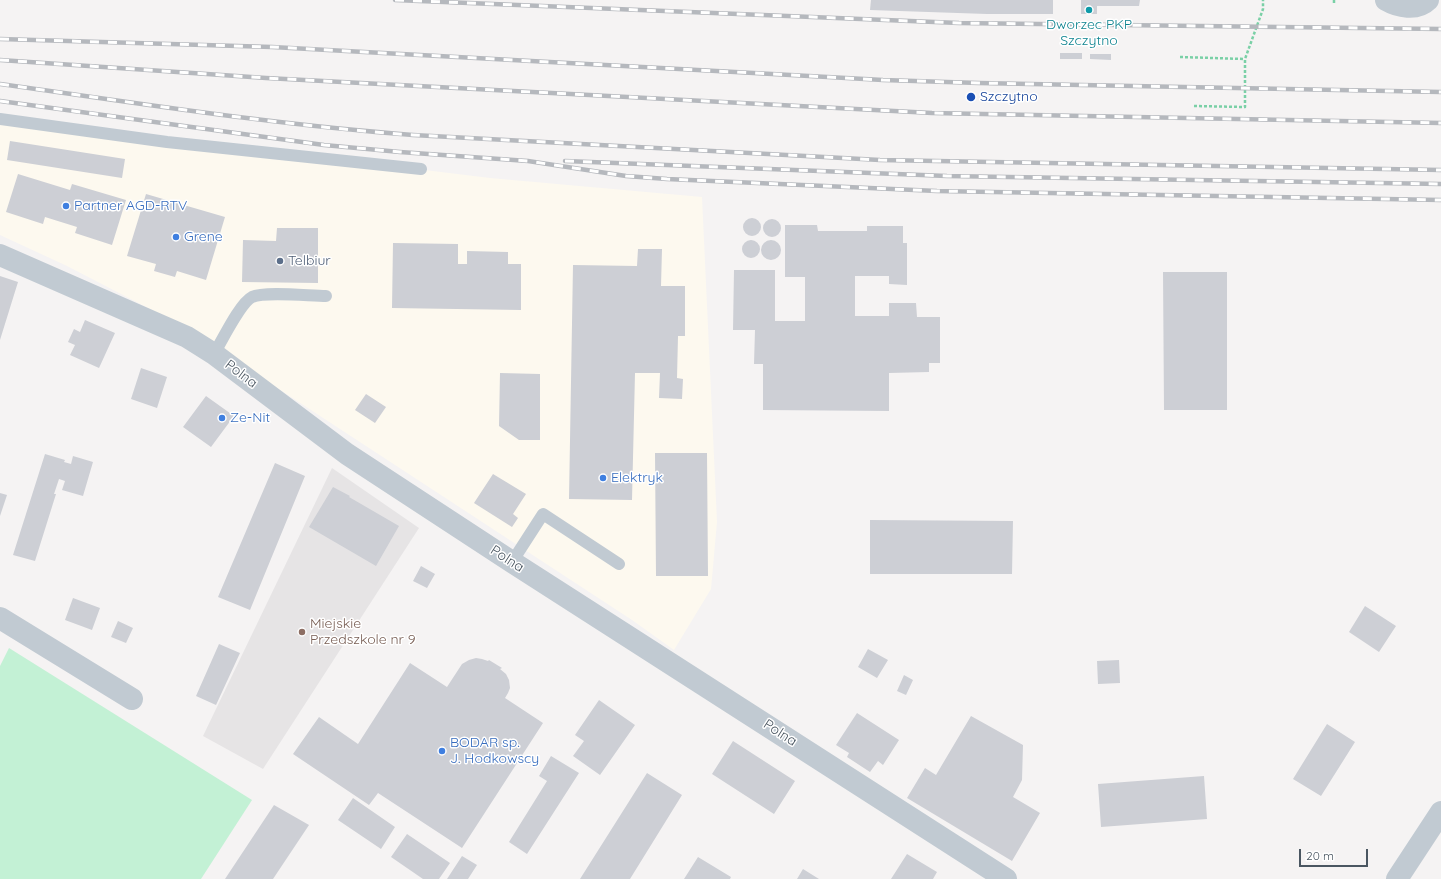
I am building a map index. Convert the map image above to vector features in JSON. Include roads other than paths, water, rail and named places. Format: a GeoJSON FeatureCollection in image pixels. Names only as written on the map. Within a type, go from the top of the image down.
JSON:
{"type":"FeatureCollection","features":[{"type":"Feature","properties":{"kind":"street"},"geometry":{"type":"LineString","coordinates":[[1386,0],[1400,6],[1414,7],[1427,2],[1428,0]]}},
{"type":"Feature","properties":{"kind":"street","name":"Polna"},"geometry":{"type":"LineString","coordinates":[[0,255],[187,337],[214,354],[347,454],[512,562],[1006,879]]}},
{"type":"Feature","properties":{"kind":"street"},"geometry":{"type":"LineString","coordinates":[[0,618],[132,699]]}},
{"type":"Feature","properties":{"kind":"street"},"geometry":{"type":"LineString","coordinates":[[1398,879],[1441,812]]}},
{"type":"Feature","properties":{"kind":"lane"},"geometry":{"type":"LineString","coordinates":[[0,119],[167,142],[421,169]]}},
{"type":"Feature","properties":{"kind":"lane"},"geometry":{"type":"LineString","coordinates":[[214,354],[243,304],[251,298],[263,295],[326,296]]}},
{"type":"Feature","properties":{"kind":"lane"},"geometry":{"type":"LineString","coordinates":[[512,562],[543,514],[619,564]]}},
{"type":"Feature","properties":{"kind":"railway"},"geometry":{"type":"LineString","coordinates":[[395,0],[959,23],[1441,29]]}},
{"type":"Feature","properties":{"kind":"railway"},"geometry":{"type":"LineString","coordinates":[[0,39],[272,47],[883,80],[1441,92]]}},
{"type":"Feature","properties":{"kind":"railway"},"geometry":{"type":"LineString","coordinates":[[0,60],[266,78],[932,113],[1441,123]]}},
{"type":"Feature","properties":{"kind":"railway"},"geometry":{"type":"LineString","coordinates":[[0,84],[258,119],[361,131],[413,135],[880,160],[1441,170]]}},
{"type":"Feature","properties":{"kind":"railway"},"geometry":{"type":"LineString","coordinates":[[0,101],[324,145],[528,161],[626,176],[667,179],[937,191],[1441,200]]}},
{"type":"Feature","properties":{"kind":"railway"},"geometry":{"type":"LineString","coordinates":[[565,161],[947,176],[1441,184]]}},
{"type":"Feature","properties":{"kind":"place","name":"Dworzec PKP Szczytno"},"geometry":{"type":"Point","coordinates":[1089,10]}},
{"type":"Feature","properties":{"kind":"place","name":"Szczytno"},"geometry":{"type":"Point","coordinates":[971,97]}},
{"type":"Feature","properties":{"kind":"place","name":"Partner AGD-RTV"},"geometry":{"type":"Point","coordinates":[66,206]}},
{"type":"Feature","properties":{"kind":"place","name":"Grene"},"geometry":{"type":"Point","coordinates":[176,237]}},
{"type":"Feature","properties":{"kind":"place","name":"Telbiur"},"geometry":{"type":"Point","coordinates":[280,261]}},
{"type":"Feature","properties":{"kind":"place","name":"Ze-Nit"},"geometry":{"type":"Point","coordinates":[222,418]}},
{"type":"Feature","properties":{"kind":"place","name":"Elektryk"},"geometry":{"type":"Point","coordinates":[603,478]}},
{"type":"Feature","properties":{"kind":"place","name":"Miejskie Przedszkole nr 9"},"geometry":{"type":"Point","coordinates":[302,632]}},
{"type":"Feature","properties":{"kind":"place","name":"BODAR sp. J. Hodkowscy"},"geometry":{"type":"Point","coordinates":[442,751]}}]}
